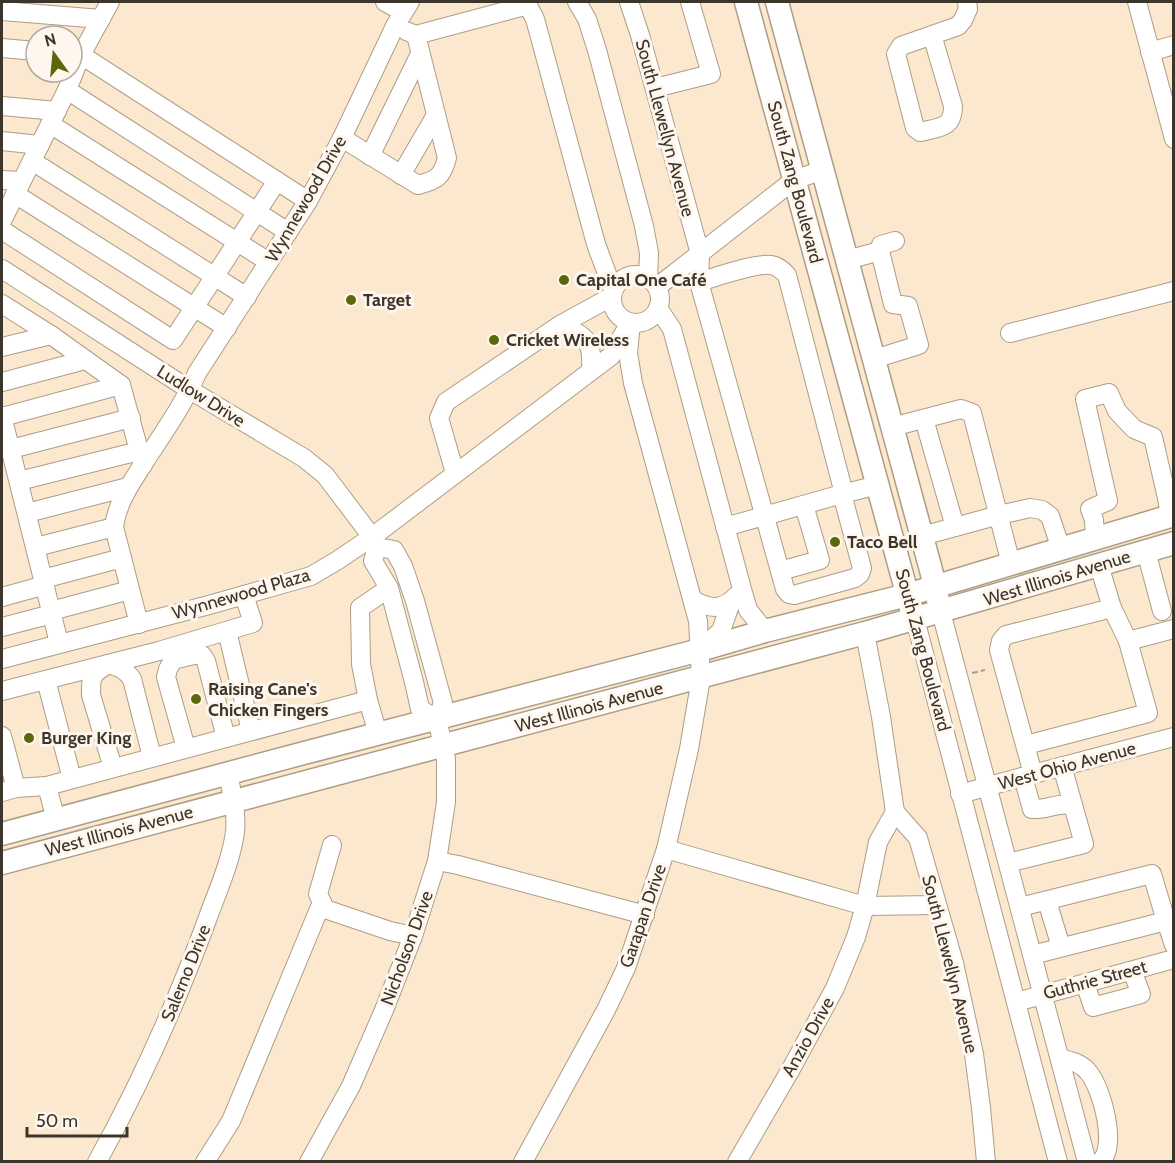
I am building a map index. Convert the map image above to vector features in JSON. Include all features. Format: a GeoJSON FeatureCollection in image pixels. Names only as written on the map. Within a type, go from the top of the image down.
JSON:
{"type":"FeatureCollection","features":[{"type":"Feature","properties":{"kind":"main road","name":"South Zang Boulevard"},"geometry":{"type":"LineString","coordinates":[[746,2],[915,619]]}},
{"type":"Feature","properties":{"kind":"main road","name":"South Zang Boulevard"},"geometry":{"type":"LineString","coordinates":[[777,2],[922,537],[940,612]]}},
{"type":"Feature","properties":{"kind":"main road","name":"West Illinois Avenue"},"geometry":{"type":"LineString","coordinates":[[2,834],[907,595],[1172,516]]}},
{"type":"Feature","properties":{"kind":"main road"},"geometry":{"type":"LineString","coordinates":[[1095,539],[1099,565]]}},
{"type":"Feature","properties":{"kind":"main road","name":"West Illinois Avenue"},"geometry":{"type":"LineString","coordinates":[[2,863],[701,678],[940,612],[1173,543]]}},
{"type":"Feature","properties":{"kind":"street"},"geometry":{"type":"LineString","coordinates":[[84,43],[110,2]]}},
{"type":"Feature","properties":{"kind":"street"},"geometry":{"type":"LineString","coordinates":[[342,138],[418,185],[430,182],[443,172],[447,158],[416,35],[402,13],[385,2]]}},
{"type":"Feature","properties":{"kind":"street"},"geometry":{"type":"LineString","coordinates":[[416,35],[527,3],[535,19],[596,243],[612,293],[614,310],[618,316],[630,323],[644,322],[655,314],[660,301],[653,283],[644,226],[597,50],[578,2]]}},
{"type":"Feature","properties":{"kind":"street","name":"South Llewellyn Avenue"},"geometry":{"type":"LineString","coordinates":[[629,2],[700,254],[699,282],[785,589],[789,594],[795,595],[855,578],[860,574],[862,568],[842,494]]}},
{"type":"Feature","properties":{"kind":"street"},"geometry":{"type":"LineString","coordinates":[[655,88],[711,74],[690,2]]}},
{"type":"Feature","properties":{"kind":"street"},"geometry":{"type":"LineString","coordinates":[[932,35],[953,106],[953,116],[946,125],[920,132],[915,128],[896,54],[901,46],[932,35],[958,26],[968,9],[967,2]]}},
{"type":"Feature","properties":{"kind":"street"},"geometry":{"type":"LineString","coordinates":[[1137,2],[1173,139]]}},
{"type":"Feature","properties":{"kind":"street"},"geometry":{"type":"LineString","coordinates":[[2,11],[101,19]]}},
{"type":"Feature","properties":{"kind":"street","name":"Wynnewood Drive"},"geometry":{"type":"LineString","coordinates":[[114,527],[115,514],[141,458],[190,390],[197,373],[308,201],[342,138],[402,13]]}},
{"type":"Feature","properties":{"kind":"street"},"geometry":{"type":"LineString","coordinates":[[1150,52],[1173,45]]}},
{"type":"Feature","properties":{"kind":"street"},"geometry":{"type":"LineString","coordinates":[[2,48],[24,50]]}},
{"type":"Feature","properties":{"kind":"street"},"geometry":{"type":"LineString","coordinates":[[370,156],[420,54]]}},
{"type":"Feature","properties":{"kind":"street"},"geometry":{"type":"LineString","coordinates":[[84,60],[308,201]]}},
{"type":"Feature","properties":{"kind":"street"},"geometry":{"type":"LineString","coordinates":[[69,84],[2,221],[173,340],[277,181]]}},
{"type":"Feature","properties":{"kind":"street"},"geometry":{"type":"LineString","coordinates":[[67,90],[288,232]]}},
{"type":"Feature","properties":{"kind":"street"},"geometry":{"type":"LineString","coordinates":[[2,106],[53,118],[269,262]]}},
{"type":"Feature","properties":{"kind":"street"},"geometry":{"type":"LineString","coordinates":[[400,175],[436,115]]}},
{"type":"Feature","properties":{"kind":"street"},"geometry":{"type":"LineString","coordinates":[[2,141],[36,153],[214,277],[247,297]]}},
{"type":"Feature","properties":{"kind":"street"},"geometry":{"type":"LineString","coordinates":[[653,283],[700,254],[794,180],[823,170]]}},
{"type":"Feature","properties":{"kind":"street"},"geometry":{"type":"LineString","coordinates":[[2,180],[18,188],[227,328]]}},
{"type":"Feature","properties":{"kind":"street"},"geometry":{"type":"LineString","coordinates":[[847,260],[888,246],[893,304],[908,306],[920,345],[874,359]]}},
{"type":"Feature","properties":{"kind":"street"},"geometry":{"type":"LineString","coordinates":[[699,282],[757,266],[771,265],[781,268],[787,275],[842,486],[842,494]]}},
{"type":"Feature","properties":{"kind":"street","name":"Ludlow Drive"},"geometry":{"type":"LineString","coordinates":[[2,269],[190,390],[304,458],[325,476],[375,542],[394,550],[403,566],[443,703],[437,719],[420,709],[389,588],[373,561],[375,542]]}},
{"type":"Feature","properties":{"kind":"street"},"geometry":{"type":"LineString","coordinates":[[455,473],[439,418],[446,402],[612,293],[621,279],[641,275],[653,283]]}},
{"type":"Feature","properties":{"kind":"street"},"geometry":{"type":"LineString","coordinates":[[1010,333],[1173,291]]}},
{"type":"Feature","properties":{"kind":"street"},"geometry":{"type":"LineString","coordinates":[[2,304],[51,335],[121,385],[141,458],[19,481]]}},
{"type":"Feature","properties":{"kind":"street"},"geometry":{"type":"LineString","coordinates":[[658,308],[672,329],[725,527],[736,596],[721,631],[700,650]]}},
{"type":"Feature","properties":{"kind":"street","name":"Wynnewood Plaza"},"geometry":{"type":"LineString","coordinates":[[2,659],[311,576],[375,542],[455,473],[611,356],[630,323]]}},
{"type":"Feature","properties":{"kind":"street","name":"Garapan Drive"},"geometry":{"type":"LineString","coordinates":[[523,1161],[606,1010],[626,968],[666,849],[689,749],[701,678],[698,621],[633,383],[628,353],[630,323]]}},
{"type":"Feature","properties":{"kind":"street"},"geometry":{"type":"LineString","coordinates":[[560,325],[579,333],[586,340],[592,354],[591,370]]}},
{"type":"Feature","properties":{"kind":"street"},"geometry":{"type":"LineString","coordinates":[[2,347],[51,335]]}},
{"type":"Feature","properties":{"kind":"street"},"geometry":{"type":"LineString","coordinates":[[2,382],[85,360]]}},
{"type":"Feature","properties":{"kind":"street"},"geometry":{"type":"LineString","coordinates":[[59,643],[2,416],[121,385]]}},
{"type":"Feature","properties":{"kind":"street"},"geometry":{"type":"LineString","coordinates":[[1095,539],[1094,520],[1090,509],[1108,501],[1086,399],[1109,393],[1117,411],[1134,429],[1153,437],[1172,516]]}},
{"type":"Feature","properties":{"kind":"street"},"geometry":{"type":"LineString","coordinates":[[892,427],[961,409],[972,413],[1011,564]]}},
{"type":"Feature","properties":{"kind":"street"},"geometry":{"type":"LineString","coordinates":[[11,449],[130,418]]}},
{"type":"Feature","properties":{"kind":"street"},"geometry":{"type":"LineString","coordinates":[[924,419],[955,527]]}},
{"type":"Feature","properties":{"kind":"street"},"geometry":{"type":"LineString","coordinates":[[725,527],[878,485]]}},
{"type":"Feature","properties":{"kind":"street"},"geometry":{"type":"LineString","coordinates":[[27,513],[128,487]]}},
{"type":"Feature","properties":{"kind":"street"},"geometry":{"type":"LineString","coordinates":[[780,571],[820,560],[804,505]]}},
{"type":"Feature","properties":{"kind":"street"},"geometry":{"type":"LineString","coordinates":[[922,537],[1030,508],[1042,510],[1050,516],[1061,549]]}},
{"type":"Feature","properties":{"kind":"street"},"geometry":{"type":"LineString","coordinates":[[36,547],[114,527],[130,590],[133,657]]}},
{"type":"Feature","properties":{"kind":"street"},"geometry":{"type":"LineString","coordinates":[[1146,551],[1162,611]]}},
{"type":"Feature","properties":{"kind":"street"},"geometry":{"type":"LineString","coordinates":[[2,597],[122,558]]}},
{"type":"Feature","properties":{"kind":"street"},"geometry":{"type":"LineString","coordinates":[[1099,565],[1112,608],[1128,640],[1156,742]]}},
{"type":"Feature","properties":{"kind":"street"},"geometry":{"type":"LineString","coordinates":[[378,734],[361,664],[360,608],[389,588]]}},
{"type":"Feature","properties":{"kind":"street"},"geometry":{"type":"LineString","coordinates":[[2,627],[130,590]]}},
{"type":"Feature","properties":{"kind":"street"},"geometry":{"type":"LineString","coordinates":[[2,691],[159,651],[253,623],[244,595]]}},
{"type":"Feature","properties":{"kind":"street"},"geometry":{"type":"LineString","coordinates":[[693,600],[707,607],[719,607],[736,596]]}},
{"type":"Feature","properties":{"kind":"street"},"geometry":{"type":"LineString","coordinates":[[736,596],[765,631]]}},
{"type":"Feature","properties":{"kind":"street"},"geometry":{"type":"LineString","coordinates":[[1073,805],[1063,803],[1032,809],[1026,745],[999,650],[1000,641],[1006,635],[1112,608]]}},
{"type":"Feature","properties":{"kind":"street","name":"South Zang Boulevard"},"geometry":{"type":"LineString","coordinates":[[940,612],[1087,1161]]}},
{"type":"Feature","properties":{"kind":"street","name":"South Zang Boulevard"},"geometry":{"type":"LineString","coordinates":[[915,619],[1058,1161]]}},
{"type":"Feature","properties":{"kind":"street"},"geometry":{"type":"LineString","coordinates":[[1128,640],[1173,628]]}},
{"type":"Feature","properties":{"kind":"street"},"geometry":{"type":"LineString","coordinates":[[227,631],[251,731]]}},
{"type":"Feature","properties":{"kind":"street"},"geometry":{"type":"LineString","coordinates":[[865,633],[881,717],[895,812]]}},
{"type":"Feature","properties":{"kind":"street"},"geometry":{"type":"LineString","coordinates":[[159,651],[186,748]]}},
{"type":"Feature","properties":{"kind":"street"},"geometry":{"type":"LineString","coordinates":[[166,677],[173,660],[202,655],[206,661],[226,738]]}},
{"type":"Feature","properties":{"kind":"street"},"geometry":{"type":"LineString","coordinates":[[113,768],[91,695],[94,673],[108,664],[120,667],[132,679],[152,758]]}},
{"type":"Feature","properties":{"kind":"street"},"geometry":{"type":"LineString","coordinates":[[46,680],[72,779]]}},
{"type":"Feature","properties":{"kind":"street"},"geometry":{"type":"LineString","coordinates":[[2,736],[9,790],[47,786],[368,700]]}},
{"type":"Feature","properties":{"kind":"street"},"geometry":{"type":"LineString","coordinates":[[1026,745],[1148,714]]}},
{"type":"Feature","properties":{"kind":"street","name":"Nicholson Drive"},"geometry":{"type":"LineString","coordinates":[[309,1161],[351,1086],[384,1010],[413,936],[437,861],[446,802],[446,759],[437,719]]}},
{"type":"Feature","properties":{"kind":"street","name":"West Ohio Avenue"},"geometry":{"type":"LineString","coordinates":[[960,794],[1173,737]]}},
{"type":"Feature","properties":{"kind":"street"},"geometry":{"type":"LineString","coordinates":[[1008,863],[1084,844],[1062,766]]}},
{"type":"Feature","properties":{"kind":"street","name":"Salerno Drive"},"geometry":{"type":"LineString","coordinates":[[97,1161],[120,1121],[154,1052],[188,973],[229,859],[235,833],[236,815],[228,774]]}},
{"type":"Feature","properties":{"kind":"street"},"geometry":{"type":"LineString","coordinates":[[47,786],[56,820]]}},
{"type":"Feature","properties":{"kind":"street","name":"South Llewellyn Avenue"},"geometry":{"type":"LineString","coordinates":[[895,812],[918,838],[954,963],[974,1054],[986,1161]]}},
{"type":"Feature","properties":{"kind":"street","name":"Anzio Drive"},"geometry":{"type":"LineString","coordinates":[[737,1161],[835,988],[856,937],[879,842],[895,812]]}},
{"type":"Feature","properties":{"kind":"street"},"geometry":{"type":"LineString","coordinates":[[332,845],[318,894],[325,909],[390,931],[413,936]]}},
{"type":"Feature","properties":{"kind":"street"},"geometry":{"type":"LineString","coordinates":[[666,849],[865,906],[936,905]]}},
{"type":"Feature","properties":{"kind":"street"},"geometry":{"type":"LineString","coordinates":[[437,861],[645,915]]}},
{"type":"Feature","properties":{"kind":"street"},"geometry":{"type":"LineString","coordinates":[[1020,907],[1152,874],[1173,945]]}},
{"type":"Feature","properties":{"kind":"street"},"geometry":{"type":"LineString","coordinates":[[1050,900],[1061,947]]}},
{"type":"Feature","properties":{"kind":"street"},"geometry":{"type":"LineString","coordinates":[[205,1161],[231,1121],[322,902]]}},
{"type":"Feature","properties":{"kind":"street"},"geometry":{"type":"LineString","coordinates":[[1032,955],[1166,921]]}},
{"type":"Feature","properties":{"kind":"street","name":"Guthrie Street"},"geometry":{"type":"LineString","coordinates":[[1016,1002],[1173,959]]}},
{"type":"Feature","properties":{"kind":"street"},"geometry":{"type":"LineString","coordinates":[[1085,983],[1092,1007],[1141,994],[1132,970]]}},
{"type":"Feature","properties":{"kind":"street"},"geometry":{"type":"LineString","coordinates":[[1060,1058],[1077,1063],[1089,1073],[1100,1093],[1106,1116],[1108,1143],[1105,1157],[1100,1161]]}},
{"type":"Feature","properties":{"kind":"path"},"geometry":{"type":"LineString","coordinates":[[972,673],[985,670]]}},
{"type":"Feature","properties":{"kind":"place","name":"Capital One Café"},"geometry":{"type":"Point","coordinates":[564,280]}},
{"type":"Feature","properties":{"kind":"place","name":"Target"},"geometry":{"type":"Point","coordinates":[351,300]}},
{"type":"Feature","properties":{"kind":"place","name":"Cricket Wireless"},"geometry":{"type":"Point","coordinates":[494,340]}},
{"type":"Feature","properties":{"kind":"place","name":"Taco Bell"},"geometry":{"type":"Point","coordinates":[835,542]}},
{"type":"Feature","properties":{"kind":"place","name":"Raising Cane's Chicken Fingers"},"geometry":{"type":"Point","coordinates":[196,699]}},
{"type":"Feature","properties":{"kind":"place","name":"Burger King"},"geometry":{"type":"Point","coordinates":[29,738]}}]}
